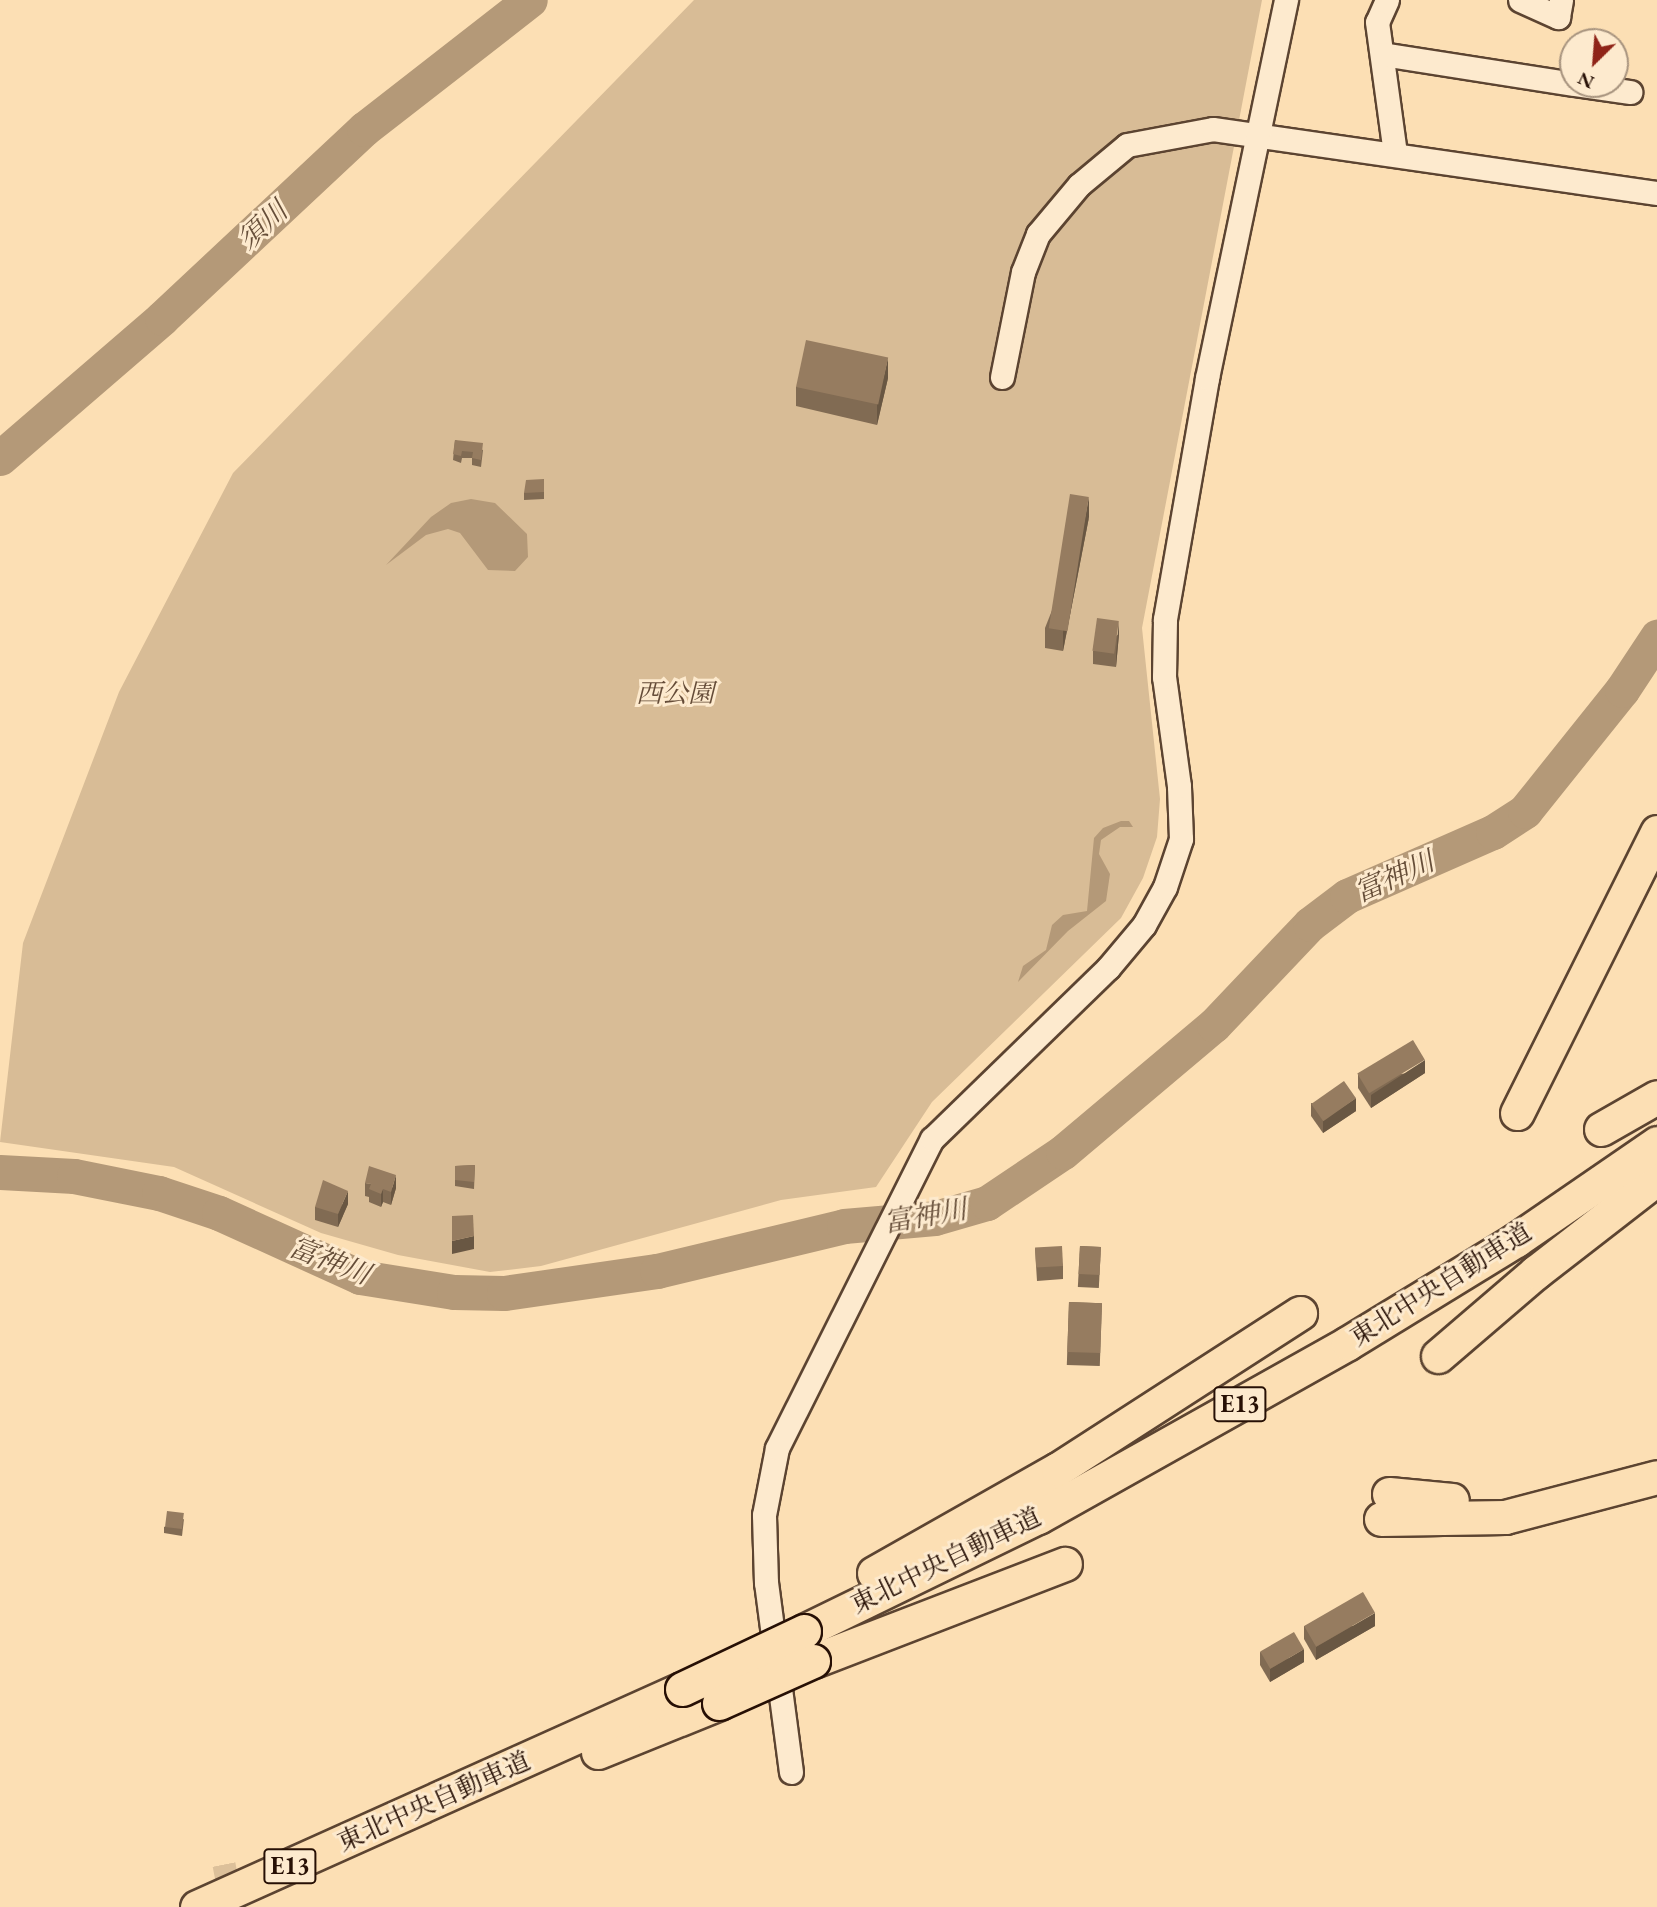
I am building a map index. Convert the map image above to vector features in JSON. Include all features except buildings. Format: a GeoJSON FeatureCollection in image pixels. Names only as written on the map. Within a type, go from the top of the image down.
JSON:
{"type":"FeatureCollection","features":[{"type":"Feature","properties":{"kind":"highway"},"geometry":{"type":"LineString","coordinates":[[1657,832],[1525,1115],[1657,859]]}},
{"type":"Feature","properties":{"kind":"highway"},"geometry":{"type":"LineString","coordinates":[[1601,1129],[1657,1097]]}},
{"type":"Feature","properties":{"kind":"highway","name":"東北中央自動車道"},"geometry":{"type":"LineString","coordinates":[[197,1907],[546,1753],[681,1683],[805,1635],[1038,1517],[1348,1343],[1516,1240],[1657,1143]]}},
{"type":"Feature","properties":{"kind":"highway"},"geometry":{"type":"LineString","coordinates":[[1438,1356],[1536,1272],[1657,1178]]}},
{"type":"Feature","properties":{"kind":"highway"},"geometry":{"type":"LineString","coordinates":[[382,1824],[488,1796],[719,1703],[805,1635],[1300,1313]]}},
{"type":"Feature","properties":{"kind":"highway"},"geometry":{"type":"LineString","coordinates":[[1657,1463],[1496,1505],[1385,1507],[1505,1517],[1657,1477]]}},
{"type":"Feature","properties":{"kind":"highway"},"geometry":{"type":"LineString","coordinates":[[805,1635],[1065,1564]]}},
{"type":"Feature","properties":{"kind":"street"},"geometry":{"type":"LineString","coordinates":[[791,1772],[766,1583],[766,1486],[795,1410],[879,1246],[897,1201],[932,1139],[1108,968],[1144,925],[1165,887],[1181,839],[1180,786],[1164,677],[1165,619],[1207,378],[1286,0]]}},
{"type":"Feature","properties":{"kind":"street"},"geometry":{"type":"LineString","coordinates":[[1387,0],[1377,22],[1395,155]]}},
{"type":"Feature","properties":{"kind":"street"},"geometry":{"type":"LineString","coordinates":[[1520,0],[1558,17],[1561,0]]}},
{"type":"Feature","properties":{"kind":"street"},"geometry":{"type":"LineString","coordinates":[[1382,54],[1559,82]]}},
{"type":"Feature","properties":{"kind":"street"},"geometry":{"type":"LineString","coordinates":[[1002,376],[1028,260],[1038,234],[1079,185],[1127,145],[1213,129],[1657,193]]}},
{"type":"Feature","properties":{"kind":"green space","name":"西公園"},"geometry":{"type":"Polygon","coordinates":[[[694,0],[1262,0],[1142,628],[1160,799],[1157,837],[1143,878],[1121,918],[932,1102],[876,1187],[781,1200],[541,1266],[490,1272],[398,1255],[321,1233],[174,1167],[0,1142],[23,943],[119,692],[233,473],[694,0]]]}},
{"type":"Feature","properties":{"kind":"shaded area"},"geometry":{"type":"Polygon","coordinates":[[[471,499],[495,503],[527,534],[528,557],[515,571],[488,570],[460,533],[448,529],[426,535],[386,565],[431,517],[451,503],[471,499]]]}},
{"type":"Feature","properties":{"kind":"shaded area"},"geometry":{"type":"Polygon","coordinates":[[[1129,821],[1133,827],[1120,827],[1101,840],[1099,854],[1110,874],[1106,901],[1068,931],[1018,982],[1023,966],[1046,950],[1052,925],[1063,915],[1087,911],[1094,838],[1103,828],[1129,821]]]}},
{"type":"Feature","properties":{"kind":"waterway","name":"須川"},"geometry":{"type":"LineString","coordinates":[[0,458],[162,318],[364,129],[530,0]]}},
{"type":"Feature","properties":{"kind":"waterway","name":"富神川"},"geometry":{"type":"LineString","coordinates":[[0,1172],[74,1176],[159,1193],[219,1213],[360,1277],[454,1292],[504,1293],[657,1271],[844,1226],[935,1218],[987,1203],[1063,1152],[1214,1025],[1310,924],[1347,896],[1493,832],[1525,811],[1622,690],[1657,637]]}},
{"type":"Feature","properties":{"kind":"tunnel"},"geometry":{"type":"LineString","coordinates":[[224,1864],[232,1906]]}}]}
